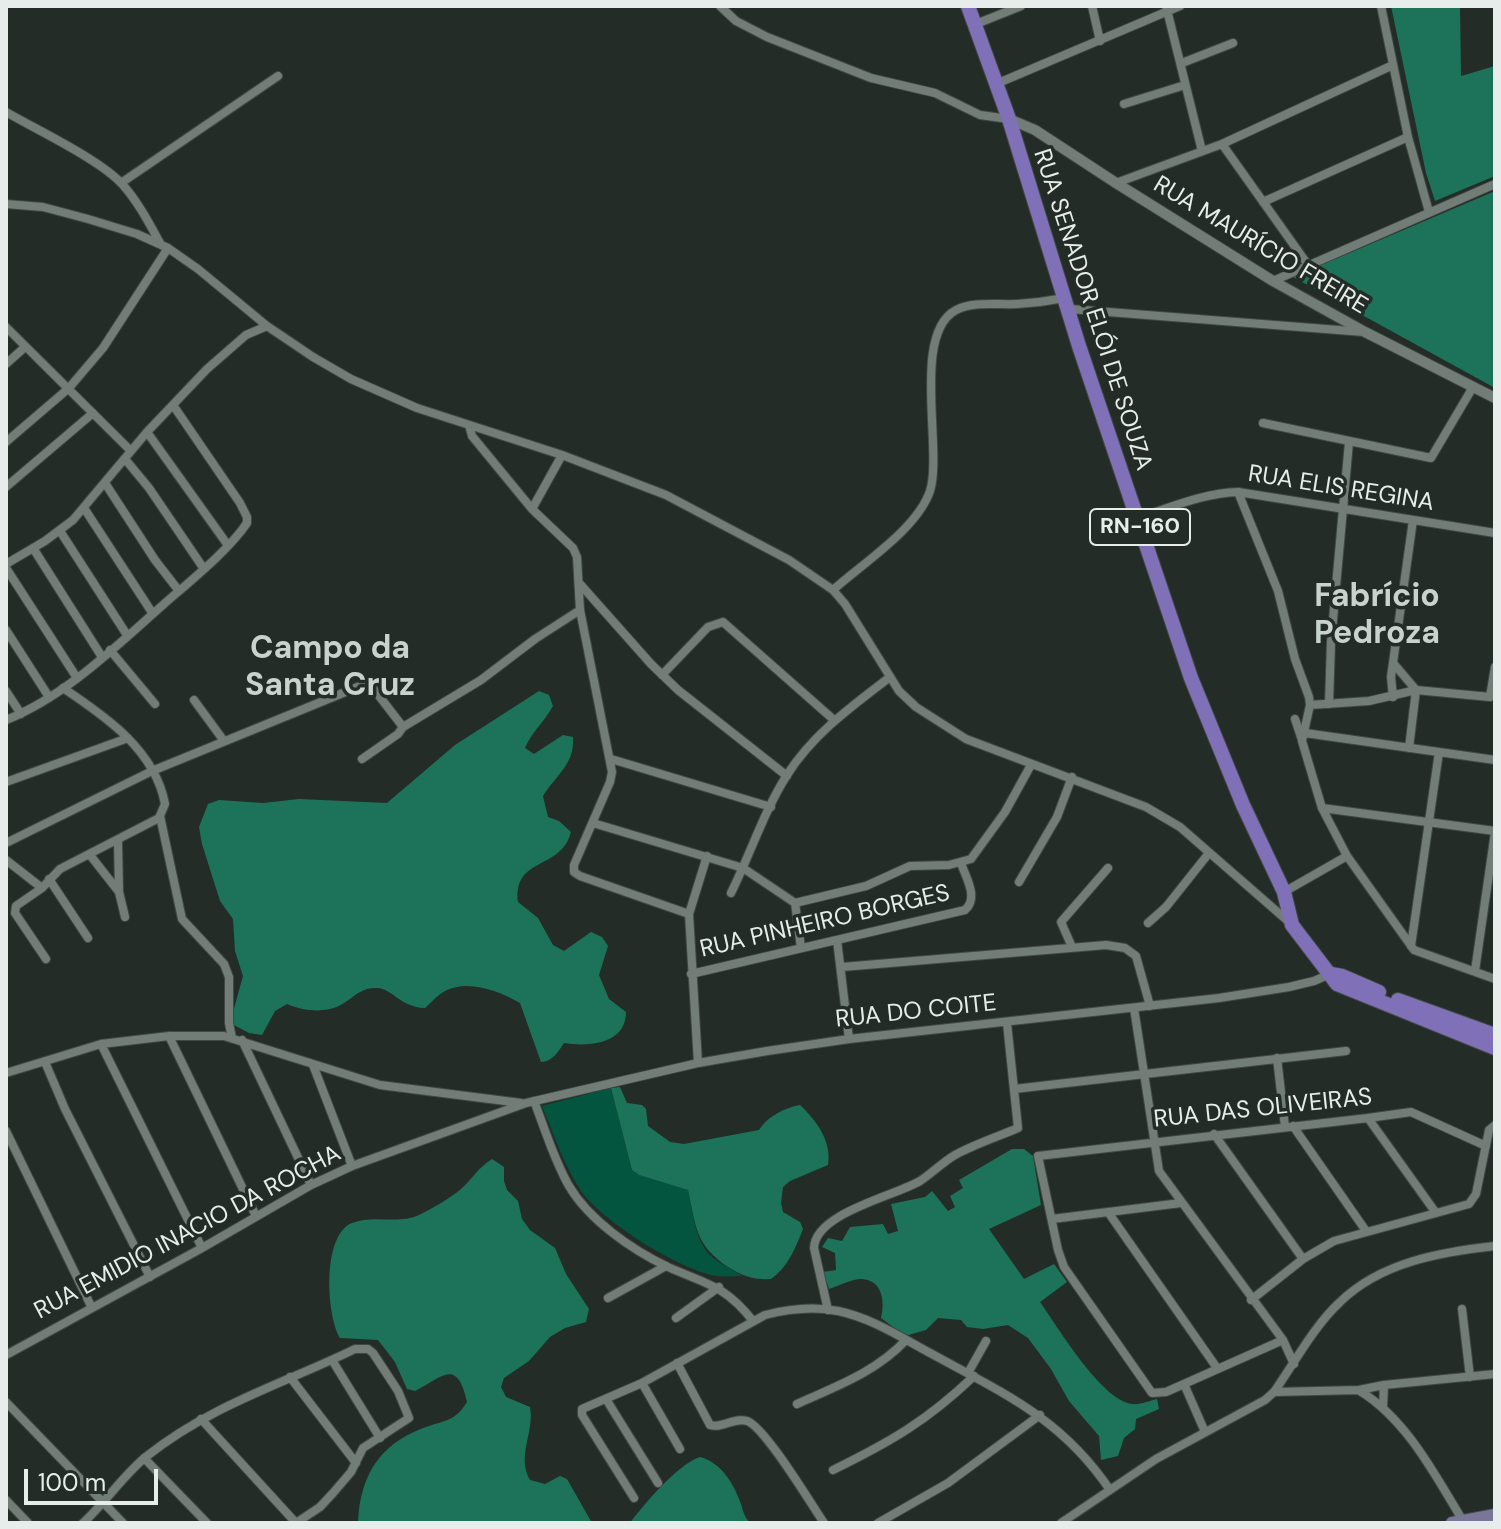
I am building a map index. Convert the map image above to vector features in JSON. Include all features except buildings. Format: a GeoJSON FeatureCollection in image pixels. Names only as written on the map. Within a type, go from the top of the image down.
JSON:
{"type":"FeatureCollection","features":[{"type":"Feature","properties":{"kind":"main road","name":"RUA SENADOR ELÓI DE SOUZA"},"geometry":{"type":"LineString","coordinates":[[968,6],[1009,119],[1079,346],[1137,518],[1212,730],[1284,892],[1292,925],[1337,984],[1446,1023],[1495,1048]]}},
{"type":"Feature","properties":{"kind":"main road","name":"RUA SENADOR ELÓI DE SOUZA"},"geometry":{"type":"LineString","coordinates":[[1446,1023],[1495,1035]]}},
{"type":"Feature","properties":{"kind":"main road"},"geometry":{"type":"LineString","coordinates":[[1466,1522],[1495,1515]]}},
{"type":"Feature","properties":{"kind":"street"},"geometry":{"type":"LineString","coordinates":[[720,6],[752,31],[871,78],[935,93],[980,115],[1009,119]]}},
{"type":"Feature","properties":{"kind":"street"},"geometry":{"type":"LineString","coordinates":[[976,24],[1021,6]]}},
{"type":"Feature","properties":{"kind":"street"},"geometry":{"type":"LineString","coordinates":[[1092,6],[1100,41]]}},
{"type":"Feature","properties":{"kind":"street"},"geometry":{"type":"LineString","coordinates":[[996,84],[1180,6]]}},
{"type":"Feature","properties":{"kind":"street"},"geometry":{"type":"LineString","coordinates":[[1381,6],[1408,137],[1429,212]]}},
{"type":"Feature","properties":{"kind":"street"},"geometry":{"type":"LineString","coordinates":[[1167,9],[1202,151]]}},
{"type":"Feature","properties":{"kind":"street"},"geometry":{"type":"LineString","coordinates":[[1182,63],[1233,43]]}},
{"type":"Feature","properties":{"kind":"street"},"geometry":{"type":"LineString","coordinates":[[1116,183],[1222,144],[1393,65]]}},
{"type":"Feature","properties":{"kind":"street"},"geometry":{"type":"LineString","coordinates":[[121,183],[278,76]]}},
{"type":"Feature","properties":{"kind":"street"},"geometry":{"type":"LineString","coordinates":[[1124,104],[1185,85]]}},
{"type":"Feature","properties":{"kind":"street"},"geometry":{"type":"LineString","coordinates":[[6,112],[92,162],[121,183],[164,246]]}},
{"type":"Feature","properties":{"kind":"street","name":"RUA MAURÍCIO FREIRE"},"geometry":{"type":"LineString","coordinates":[[1009,119],[1035,130],[1273,281],[1495,398]]}},
{"type":"Feature","properties":{"kind":"street"},"geometry":{"type":"LineString","coordinates":[[1263,202],[1408,137]]}},
{"type":"Feature","properties":{"kind":"street"},"geometry":{"type":"LineString","coordinates":[[1222,144],[1308,265]]}},
{"type":"Feature","properties":{"kind":"street"},"geometry":{"type":"LineString","coordinates":[[1273,281],[1495,184]]}},
{"type":"Feature","properties":{"kind":"street"},"geometry":{"type":"LineString","coordinates":[[6,204],[43,207],[137,234],[164,246],[198,269],[267,326],[351,379],[417,408],[562,455],[666,495],[789,560],[833,590],[899,691],[938,723],[966,739],[1146,807],[1180,827],[1292,925]]}},
{"type":"Feature","properties":{"kind":"street"},"geometry":{"type":"LineString","coordinates":[[6,442],[69,388],[103,348],[164,246]]}},
{"type":"Feature","properties":{"kind":"street"},"geometry":{"type":"LineString","coordinates":[[833,590],[910,525],[929,492],[932,469],[931,370],[937,340],[947,317],[960,308],[972,305],[1068,303],[1365,332]]}},
{"type":"Feature","properties":{"kind":"street"},"geometry":{"type":"LineString","coordinates":[[77,678],[6,566],[60,531],[84,508],[147,432],[229,348],[246,335],[267,326]]}},
{"type":"Feature","properties":{"kind":"street"},"geometry":{"type":"LineString","coordinates":[[6,327],[93,413],[128,455],[204,569]]}},
{"type":"Feature","properties":{"kind":"street"},"geometry":{"type":"LineString","coordinates":[[6,364],[25,347]]}},
{"type":"Feature","properties":{"kind":"street"},"geometry":{"type":"LineString","coordinates":[[1263,423],[1435,457],[1473,387]]}},
{"type":"Feature","properties":{"kind":"street"},"geometry":{"type":"LineString","coordinates":[[6,720],[21,714],[77,678],[204,569],[248,520],[240,503],[173,405]]}},
{"type":"Feature","properties":{"kind":"street"},"geometry":{"type":"LineString","coordinates":[[6,487],[93,413]]}},
{"type":"Feature","properties":{"kind":"street"},"geometry":{"type":"LineString","coordinates":[[469,425],[472,436],[532,509],[573,548],[577,557],[580,610],[611,759],[610,782],[574,865],[574,872],[689,914]]}},
{"type":"Feature","properties":{"kind":"street"},"geometry":{"type":"LineString","coordinates":[[147,432],[227,544]]}},
{"type":"Feature","properties":{"kind":"street"},"geometry":{"type":"LineString","coordinates":[[1329,704],[1331,642],[1349,442]]}},
{"type":"Feature","properties":{"kind":"street"},"geometry":{"type":"LineString","coordinates":[[532,509],[562,455]]}},
{"type":"Feature","properties":{"kind":"street"},"geometry":{"type":"LineString","coordinates":[[105,483],[179,591]]}},
{"type":"Feature","properties":{"kind":"street"},"geometry":{"type":"LineString","coordinates":[[1238,492],[1278,591],[1310,705],[1303,737]]}},
{"type":"Feature","properties":{"kind":"street","name":"RUA ELIS REGINA"},"geometry":{"type":"LineString","coordinates":[[1137,518],[1197,499],[1238,492],[1495,533]]}},
{"type":"Feature","properties":{"kind":"street"},"geometry":{"type":"LineString","coordinates":[[84,508],[153,614]]}},
{"type":"Feature","properties":{"kind":"street"},"geometry":{"type":"LineString","coordinates":[[1393,697],[1391,686],[1413,520]]}},
{"type":"Feature","properties":{"kind":"street"},"geometry":{"type":"LineString","coordinates":[[60,531],[127,635]]}},
{"type":"Feature","properties":{"kind":"street"},"geometry":{"type":"LineString","coordinates":[[33,548],[102,657]]}},
{"type":"Feature","properties":{"kind":"street"},"geometry":{"type":"LineString","coordinates":[[580,584],[662,675],[787,776]]}},
{"type":"Feature","properties":{"kind":"street"},"geometry":{"type":"LineString","coordinates":[[362,759],[398,734],[403,727],[481,680],[580,610]]}},
{"type":"Feature","properties":{"kind":"street"},"geometry":{"type":"LineString","coordinates":[[662,675],[700,634],[713,623],[721,621],[834,720]]}},
{"type":"Feature","properties":{"kind":"street"},"geometry":{"type":"LineString","coordinates":[[6,630],[49,697]]}},
{"type":"Feature","properties":{"kind":"street"},"geometry":{"type":"LineString","coordinates":[[110,650],[155,704]]}},
{"type":"Feature","properties":{"kind":"street"},"geometry":{"type":"LineString","coordinates":[[1394,664],[1416,690],[1409,748]]}},
{"type":"Feature","properties":{"kind":"street"},"geometry":{"type":"LineString","coordinates":[[1310,705],[1393,697],[1416,690],[1491,696],[1495,667]]}},
{"type":"Feature","properties":{"kind":"street"},"geometry":{"type":"LineString","coordinates":[[731,893],[787,776],[834,720],[890,677]]}},
{"type":"Feature","properties":{"kind":"street"},"geometry":{"type":"LineString","coordinates":[[6,843],[152,771],[345,691],[366,686],[377,691],[403,727]]}},
{"type":"Feature","properties":{"kind":"street"},"geometry":{"type":"LineString","coordinates":[[63,688],[101,713],[128,738],[152,771],[165,801],[160,816],[182,919],[224,964],[229,977],[229,1023],[311,1185]]}},
{"type":"Feature","properties":{"kind":"street"},"geometry":{"type":"LineString","coordinates":[[6,691],[21,714]]}},
{"type":"Feature","properties":{"kind":"street"},"geometry":{"type":"LineString","coordinates":[[194,700],[224,741]]}},
{"type":"Feature","properties":{"kind":"street"},"geometry":{"type":"LineString","coordinates":[[1295,719],[1303,737],[1322,808],[1347,856],[1411,947],[1428,957],[1495,979]]}},
{"type":"Feature","properties":{"kind":"street"},"geometry":{"type":"LineString","coordinates":[[1303,737],[1495,760]]}},
{"type":"Feature","properties":{"kind":"street"},"geometry":{"type":"LineString","coordinates":[[6,782],[128,738]]}},
{"type":"Feature","properties":{"kind":"street"},"geometry":{"type":"LineString","coordinates":[[1411,947],[1439,752]]}},
{"type":"Feature","properties":{"kind":"street"},"geometry":{"type":"LineString","coordinates":[[611,759],[771,807]]}},
{"type":"Feature","properties":{"kind":"street"},"geometry":{"type":"LineString","coordinates":[[593,823],[743,868],[795,903],[866,886],[910,866],[961,863],[971,859],[984,844],[1031,765]]}},
{"type":"Feature","properties":{"kind":"street"},"geometry":{"type":"LineString","coordinates":[[1019,882],[1057,817],[1072,777]]}},
{"type":"Feature","properties":{"kind":"street"},"geometry":{"type":"LineString","coordinates":[[1322,808],[1495,832],[1475,971]]}},
{"type":"Feature","properties":{"kind":"street"},"geometry":{"type":"LineString","coordinates":[[46,959],[14,911],[17,904],[42,888],[65,866],[160,816]]}},
{"type":"Feature","properties":{"kind":"street"},"geometry":{"type":"LineString","coordinates":[[118,840],[119,892],[125,917]]}},
{"type":"Feature","properties":{"kind":"street"},"geometry":{"type":"LineString","coordinates":[[1148,923],[1166,907],[1209,853]]}},
{"type":"Feature","properties":{"kind":"street"},"geometry":{"type":"LineString","coordinates":[[90,855],[119,892]]}},
{"type":"Feature","properties":{"kind":"street"},"geometry":{"type":"LineString","coordinates":[[698,1063],[689,914],[707,856]]}},
{"type":"Feature","properties":{"kind":"street"},"geometry":{"type":"LineString","coordinates":[[1284,892],[1347,856]]}},
{"type":"Feature","properties":{"kind":"street"},"geometry":{"type":"LineString","coordinates":[[6,860],[42,888]]}},
{"type":"Feature","properties":{"kind":"street","name":"RUA PINHEIRO BORGES"},"geometry":{"type":"LineString","coordinates":[[691,974],[965,910],[972,898],[961,863]]}},
{"type":"Feature","properties":{"kind":"street"},"geometry":{"type":"LineString","coordinates":[[1072,947],[1061,922],[1108,868]]}},
{"type":"Feature","properties":{"kind":"street"},"geometry":{"type":"LineString","coordinates":[[49,879],[88,938]]}},
{"type":"Feature","properties":{"kind":"street"},"geometry":{"type":"LineString","coordinates":[[795,903],[801,948]]}},
{"type":"Feature","properties":{"kind":"street"},"geometry":{"type":"LineString","coordinates":[[837,940],[849,1039]]}},
{"type":"Feature","properties":{"kind":"street"},"geometry":{"type":"LineString","coordinates":[[842,967],[1117,945],[1136,956],[1150,1006]]}},
{"type":"Feature","properties":{"kind":"street","name":"RUA DO COITE"},"geometry":{"type":"LineString","coordinates":[[530,1102],[698,1063],[849,1039],[1219,998],[1314,981],[1331,974]]}},
{"type":"Feature","properties":{"kind":"street"},"geometry":{"type":"LineString","coordinates":[[1134,1008],[1159,1171],[1283,1340],[1294,1364]]}},
{"type":"Feature","properties":{"kind":"street"},"geometry":{"type":"LineString","coordinates":[[828,1310],[814,1248],[814,1240],[820,1232],[844,1214],[920,1181],[954,1156],[1018,1128],[1007,1023]]}},
{"type":"Feature","properties":{"kind":"street"},"geometry":{"type":"LineString","coordinates":[[169,1036],[256,1216]]}},
{"type":"Feature","properties":{"kind":"street"},"geometry":{"type":"LineString","coordinates":[[6,1073],[101,1044],[169,1036],[237,1039],[380,1085],[530,1102],[561,1171],[581,1203],[620,1237],[666,1266],[719,1287],[736,1300],[753,1321]]}},
{"type":"Feature","properties":{"kind":"street"},"geometry":{"type":"LineString","coordinates":[[101,1044],[202,1248]]}},
{"type":"Feature","properties":{"kind":"street"},"geometry":{"type":"LineString","coordinates":[[1014,1089],[1346,1051]]}},
{"type":"Feature","properties":{"kind":"street"},"geometry":{"type":"LineString","coordinates":[[1277,1058],[1289,1126],[1366,1231]]}},
{"type":"Feature","properties":{"kind":"street"},"geometry":{"type":"LineString","coordinates":[[45,1062],[71,1123],[150,1277]]}},
{"type":"Feature","properties":{"kind":"street"},"geometry":{"type":"LineString","coordinates":[[313,1065],[352,1166]]}},
{"type":"Feature","properties":{"kind":"street","name":"RUA EMIDIO INACIO DA ROCHA"},"geometry":{"type":"LineString","coordinates":[[6,1355],[311,1185],[352,1166],[530,1102]]}},
{"type":"Feature","properties":{"kind":"street","name":"RUA DAS OLIVEIRAS"},"geometry":{"type":"LineString","coordinates":[[1052,1219],[1038,1156],[1411,1112],[1486,1146]]}},
{"type":"Feature","properties":{"kind":"street"},"geometry":{"type":"LineString","coordinates":[[1368,1118],[1436,1213]]}},
{"type":"Feature","properties":{"kind":"street"},"geometry":{"type":"LineString","coordinates":[[1251,1300],[1303,1259],[1334,1241],[1461,1208],[1473,1199],[1489,1130],[1495,1125]]}},
{"type":"Feature","properties":{"kind":"street"},"geometry":{"type":"LineString","coordinates":[[6,1131],[91,1306]]}},
{"type":"Feature","properties":{"kind":"street"},"geometry":{"type":"LineString","coordinates":[[1214,1134],[1303,1259]]}},
{"type":"Feature","properties":{"kind":"street"},"geometry":{"type":"LineString","coordinates":[[1181,1203],[1052,1219],[1064,1267],[1151,1392],[1159,1394],[1283,1340]]}},
{"type":"Feature","properties":{"kind":"street"},"geometry":{"type":"LineString","coordinates":[[1108,1212],[1217,1368]]}},
{"type":"Feature","properties":{"kind":"street"},"geometry":{"type":"LineString","coordinates":[[1061,1523],[1156,1459],[1274,1392],[1338,1303],[1369,1281],[1416,1260],[1495,1246]]}},
{"type":"Feature","properties":{"kind":"street"},"geometry":{"type":"LineString","coordinates":[[608,1298],[666,1266]]}},
{"type":"Feature","properties":{"kind":"street"},"geometry":{"type":"LineString","coordinates":[[676,1318],[719,1287]]}},
{"type":"Feature","properties":{"kind":"street"},"geometry":{"type":"LineString","coordinates":[[1462,1309],[1470,1377]]}},
{"type":"Feature","properties":{"kind":"street"},"geometry":{"type":"LineString","coordinates":[[634,1498],[582,1415],[582,1409],[642,1383],[753,1321],[782,1310],[828,1310],[863,1318],[971,1375],[1040,1415],[1075,1444],[1110,1490]]}},
{"type":"Feature","properties":{"kind":"street"},"geometry":{"type":"LineString","coordinates":[[797,1404],[863,1374],[890,1357],[906,1340]]}},
{"type":"Feature","properties":{"kind":"street"},"geometry":{"type":"LineString","coordinates":[[833,1470],[921,1423],[943,1406],[971,1375],[986,1341]]}},
{"type":"Feature","properties":{"kind":"street"},"geometry":{"type":"LineString","coordinates":[[83,1523],[144,1458],[201,1419],[223,1406],[355,1349],[368,1349],[373,1353],[398,1391],[409,1418],[363,1448],[351,1472],[320,1507],[296,1523],[201,1419]]}},
{"type":"Feature","properties":{"kind":"street"},"geometry":{"type":"LineString","coordinates":[[332,1360],[380,1438]]}},
{"type":"Feature","properties":{"kind":"street"},"geometry":{"type":"LineString","coordinates":[[677,1363],[710,1425],[717,1427],[744,1420],[753,1424],[770,1443],[824,1523]]}},
{"type":"Feature","properties":{"kind":"street"},"geometry":{"type":"LineString","coordinates":[[1274,1392],[1359,1390],[1495,1374]]}},
{"type":"Feature","properties":{"kind":"street"},"geometry":{"type":"LineString","coordinates":[[290,1377],[356,1463]]}},
{"type":"Feature","properties":{"kind":"street"},"geometry":{"type":"LineString","coordinates":[[642,1383],[680,1449]]}},
{"type":"Feature","properties":{"kind":"street"},"geometry":{"type":"LineString","coordinates":[[1184,1384],[1205,1432]]}},
{"type":"Feature","properties":{"kind":"street"},"geometry":{"type":"LineString","coordinates":[[1383,1408],[1384,1385]]}},
{"type":"Feature","properties":{"kind":"street"},"geometry":{"type":"LineString","coordinates":[[1359,1390],[1383,1408],[1403,1430],[1466,1522]]}},
{"type":"Feature","properties":{"kind":"street"},"geometry":{"type":"LineString","coordinates":[[606,1399],[658,1483]]}},
{"type":"Feature","properties":{"kind":"street"},"geometry":{"type":"LineString","coordinates":[[6,1402],[123,1523]]}},
{"type":"Feature","properties":{"kind":"street"},"geometry":{"type":"LineString","coordinates":[[878,1523],[948,1483],[1040,1415]]}},
{"type":"Feature","properties":{"kind":"street"},"geometry":{"type":"LineString","coordinates":[[144,1458],[207,1523]]}},
{"type":"Feature","properties":{"kind":"street"},"geometry":{"type":"LineString","coordinates":[[6,1500],[28,1523]]}},
{"type":"Feature","properties":{"kind":"green space"},"geometry":{"type":"Polygon","coordinates":[[[1391,6],[1460,6],[1461,76],[1495,66],[1495,176],[1435,201],[1426,173],[1391,6]]]}},
{"type":"Feature","properties":{"kind":"green space"},"geometry":{"type":"Polygon","coordinates":[[[1495,191],[1495,388],[1293,277],[1495,191]]]}},
{"type":"Feature","properties":{"kind":"green space"},"geometry":{"type":"Polygon","coordinates":[[[539,691],[549,695],[553,706],[525,748],[534,754],[563,735],[573,737],[568,762],[543,796],[548,817],[559,821],[571,832],[558,853],[523,877],[518,887],[518,902],[538,918],[553,945],[564,951],[591,932],[602,937],[608,946],[599,975],[609,999],[626,1012],[620,1031],[595,1043],[564,1043],[552,1058],[541,1062],[520,1003],[503,994],[473,986],[445,991],[425,1008],[416,1007],[375,988],[364,990],[326,1010],[302,1009],[287,1004],[275,1011],[262,1035],[249,1033],[230,1023],[243,976],[235,951],[233,919],[220,901],[202,844],[199,827],[208,804],[219,800],[263,803],[299,799],[387,803],[455,745],[539,691]]]}},
{"type":"Feature","properties":{"kind":"green space"},"geometry":{"type":"Polygon","coordinates":[[[620,1087],[627,1103],[642,1105],[646,1109],[648,1126],[670,1142],[684,1144],[759,1130],[777,1113],[800,1105],[812,1118],[828,1148],[828,1165],[783,1187],[783,1212],[800,1222],[803,1229],[790,1257],[771,1279],[743,1275],[709,1251],[695,1224],[688,1190],[632,1170],[611,1088],[620,1087]]]}},
{"type":"Feature","properties":{"kind":"green space"},"geometry":{"type":"Polygon","coordinates":[[[611,1088],[632,1170],[688,1190],[695,1224],[705,1248],[713,1258],[742,1276],[717,1276],[702,1272],[664,1255],[624,1230],[581,1191],[564,1161],[542,1106],[611,1088]]]}},
{"type":"Feature","properties":{"kind":"green space"},"geometry":{"type":"Polygon","coordinates":[[[1012,1149],[1024,1149],[1033,1156],[1041,1205],[989,1229],[1024,1279],[1054,1264],[1067,1282],[1040,1302],[1094,1377],[1120,1400],[1132,1404],[1157,1399],[1159,1409],[1136,1419],[1135,1429],[1124,1438],[1118,1456],[1101,1460],[1099,1436],[1069,1401],[1028,1338],[1008,1325],[983,1329],[967,1327],[961,1320],[938,1318],[926,1330],[905,1336],[881,1318],[881,1292],[874,1283],[860,1279],[829,1289],[823,1272],[836,1270],[835,1253],[822,1247],[828,1238],[842,1241],[850,1227],[883,1224],[888,1234],[898,1231],[891,1204],[925,1197],[932,1191],[948,1211],[955,1207],[950,1196],[963,1188],[959,1180],[1012,1149]]]}},
{"type":"Feature","properties":{"kind":"green space"},"geometry":{"type":"Polygon","coordinates":[[[492,1159],[504,1167],[507,1190],[518,1201],[522,1219],[530,1230],[555,1248],[566,1274],[589,1309],[586,1322],[565,1328],[550,1337],[529,1361],[504,1378],[501,1387],[506,1397],[530,1407],[525,1462],[530,1480],[545,1484],[560,1476],[567,1479],[592,1523],[358,1523],[364,1488],[377,1460],[400,1439],[452,1418],[467,1402],[463,1388],[453,1375],[447,1374],[415,1391],[407,1389],[395,1362],[378,1340],[340,1338],[335,1327],[330,1294],[331,1258],[336,1243],[342,1230],[360,1220],[394,1220],[419,1215],[461,1189],[492,1159]]]}},
{"type":"Feature","properties":{"kind":"green space"},"geometry":{"type":"Polygon","coordinates":[[[700,1457],[719,1467],[729,1479],[750,1523],[630,1523],[672,1476],[700,1457]]]}},
{"type":"Feature","properties":{"kind":"district","name":"Fabrício Pedroza"},"geometry":{"type":"Point","coordinates":[1377,616]}},
{"type":"Feature","properties":{"kind":"district","name":"Campo da Santa Cruz"},"geometry":{"type":"Point","coordinates":[330,668]}}]}
